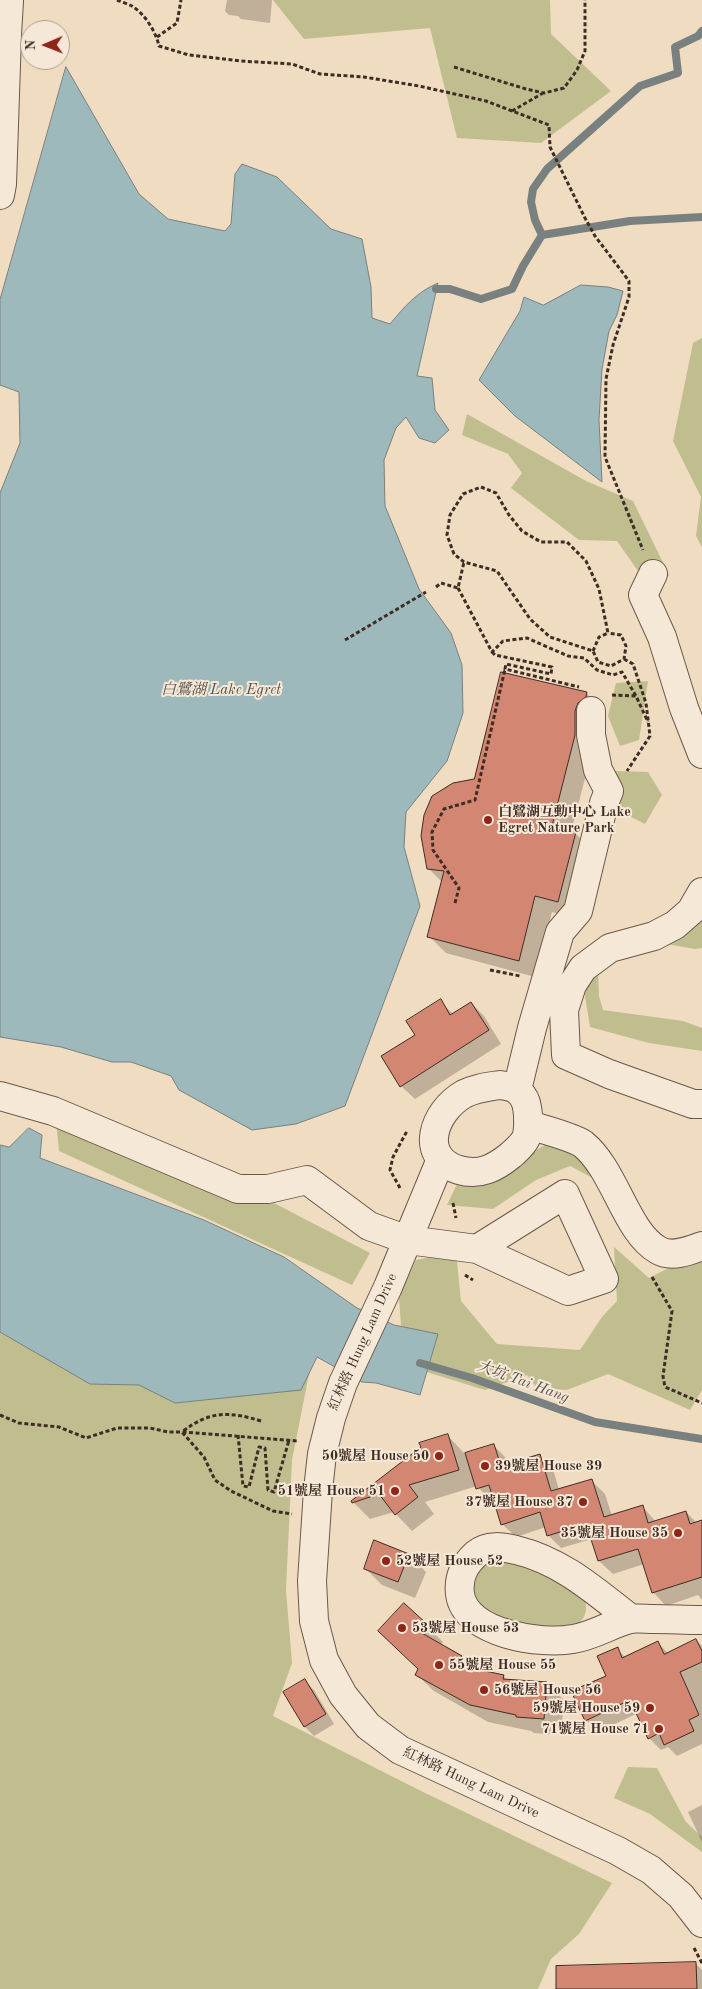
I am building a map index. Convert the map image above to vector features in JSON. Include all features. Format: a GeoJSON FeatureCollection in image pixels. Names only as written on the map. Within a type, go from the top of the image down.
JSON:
{"type":"FeatureCollection","features":[{"type":"Feature","properties":{"kind":"street"},"geometry":{"type":"LineString","coordinates":[[0,195],[9,1]]}},
{"type":"Feature","properties":{"kind":"street"},"geometry":{"type":"LineString","coordinates":[[653,574],[643,595],[662,637],[684,708],[702,754]]}},
{"type":"Feature","properties":{"kind":"street"},"geometry":{"type":"LineString","coordinates":[[517,1090],[532,1028],[560,932],[578,911],[604,803],[609,791],[598,770],[592,735],[593,697]]}},
{"type":"Feature","properties":{"kind":"street"},"geometry":{"type":"LineString","coordinates":[[702,892],[691,911],[676,925],[654,936],[610,948],[583,968],[572,985],[564,1010],[566,1055],[609,1074],[692,1104],[702,1104]]}},
{"type":"Feature","properties":{"kind":"street"},"geometry":{"type":"LineString","coordinates":[[500,1085],[517,1090],[526,1102],[529,1125],[526,1138],[518,1149],[498,1166],[484,1172],[468,1172],[454,1168],[441,1159],[434,1148],[433,1137],[438,1120],[444,1110],[464,1094],[478,1088],[500,1085]]}},
{"type":"Feature","properties":{"kind":"street"},"geometry":{"type":"LineString","coordinates":[[0,1096],[53,1111],[238,1189],[268,1189],[307,1180],[370,1226],[408,1240],[477,1248]]}},
{"type":"Feature","properties":{"kind":"street"},"geometry":{"type":"LineString","coordinates":[[529,1125],[581,1143],[599,1160],[642,1237],[659,1251],[682,1254],[702,1246]]}},
{"type":"Feature","properties":{"kind":"street","name":"紅林路 Hung Lam Drive"},"geometry":{"type":"LineString","coordinates":[[441,1159],[388,1287],[343,1383],[330,1418],[322,1454],[312,1581],[314,1621],[324,1660],[343,1695],[368,1726],[400,1750],[618,1851],[651,1870],[681,1896],[698,1934]]}},
{"type":"Feature","properties":{"kind":"street"},"geometry":{"type":"LineString","coordinates":[[631,1619],[567,1570],[526,1552],[504,1547],[491,1547],[479,1552],[469,1560],[462,1571],[459,1584],[460,1597],[466,1609],[475,1618],[512,1636],[532,1640],[573,1640],[631,1619],[702,1620]]}},
{"type":"Feature","properties":{"kind":"path"},"geometry":{"type":"LineString","coordinates":[[117,0],[133,7],[145,19],[157,37],[159,46],[189,55],[292,64],[320,74],[364,77],[419,86],[486,102],[549,125],[550,147],[585,218],[629,281],[629,297],[613,345],[606,379],[605,458],[653,574]]}},
{"type":"Feature","properties":{"kind":"path"},"geometry":{"type":"LineString","coordinates":[[157,37],[177,23],[181,0]]}},
{"type":"Feature","properties":{"kind":"path"},"geometry":{"type":"LineString","coordinates":[[511,111],[544,93],[564,88],[577,70],[586,51],[585,0]]}},
{"type":"Feature","properties":{"kind":"path"},"geometry":{"type":"LineString","coordinates":[[454,67],[544,93]]}},
{"type":"Feature","properties":{"kind":"path"},"geometry":{"type":"LineString","coordinates":[[608,632],[599,589],[586,562],[567,542],[541,542],[522,531],[509,515],[496,493],[481,487],[463,494],[450,515],[447,535],[454,554],[464,562],[497,571],[530,619],[550,637],[592,651],[598,662],[611,666],[624,659]]}},
{"type":"Feature","properties":{"kind":"path"},"geometry":{"type":"LineString","coordinates":[[455,903],[459,888],[433,850],[432,832],[444,808],[475,800],[506,664],[551,674],[552,667],[496,655],[492,652],[458,588],[464,562]]}},
{"type":"Feature","properties":{"kind":"path"},"geometry":{"type":"LineString","coordinates":[[436,587],[441,583],[458,588]]}},
{"type":"Feature","properties":{"kind":"path"},"geometry":{"type":"LineString","coordinates":[[345,640],[426,592]]}},
{"type":"Feature","properties":{"kind":"path"},"geometry":{"type":"LineString","coordinates":[[592,651],[600,637],[608,632],[621,636],[626,646],[624,659]]}},
{"type":"Feature","properties":{"kind":"path"},"geometry":{"type":"LineString","coordinates":[[492,652],[503,641],[527,638],[568,656],[584,658],[597,670],[613,675],[622,672],[648,722]]}},
{"type":"Feature","properties":{"kind":"path"},"geometry":{"type":"LineString","coordinates":[[609,791],[627,771],[650,736],[646,702],[633,664],[624,659]]}},
{"type":"Feature","properties":{"kind":"path"},"geometry":{"type":"LineString","coordinates":[[505,669],[593,697],[636,696]]}},
{"type":"Feature","properties":{"kind":"path"},"geometry":{"type":"LineString","coordinates":[[457,1270],[473,1280]]}},
{"type":"Feature","properties":{"kind":"path"},"geometry":{"type":"LineString","coordinates":[[182,1432],[194,1422],[222,1415],[238,1414],[260,1421]]}},
{"type":"Feature","properties":{"kind":"path"},"geometry":{"type":"LineString","coordinates":[[0,1415],[19,1423],[59,1427],[86,1438],[117,1428],[150,1428],[168,1432],[238,1435],[289,1440],[274,1492],[268,1490],[265,1448],[259,1447],[249,1487],[243,1486],[238,1435]]}},
{"type":"Feature","properties":{"kind":"path"},"geometry":{"type":"LineString","coordinates":[[182,1432],[204,1457],[216,1480],[231,1491],[273,1511],[297,1514]]}},
{"type":"Feature","properties":{"kind":"path"},"geometry":{"type":"LineString","coordinates":[[698,1934],[702,1963]]}},
{"type":"Feature","properties":{"kind":"shaded area"},"geometry":{"type":"Polygon","coordinates":[[[273,0],[550,0],[551,34],[611,91],[541,143],[457,138],[430,28],[304,39],[273,0]]]}},
{"type":"Feature","properties":{"kind":"shaded area"},"geometry":{"type":"Polygon","coordinates":[[[702,338],[702,547],[696,536],[701,497],[673,441],[693,343],[702,338]]]}},
{"type":"Feature","properties":{"kind":"shaded area"},"geometry":{"type":"Polygon","coordinates":[[[467,414],[586,481],[633,501],[669,575],[655,595],[617,541],[579,540],[511,488],[522,473],[508,454],[462,435],[467,414]]]}},
{"type":"Feature","properties":{"kind":"shaded area"},"geometry":{"type":"Polygon","coordinates":[[[648,681],[639,740],[620,746],[608,716],[616,683],[648,681]]]}},
{"type":"Feature","properties":{"kind":"shaded area"},"geometry":{"type":"Polygon","coordinates":[[[613,771],[648,772],[662,795],[645,824],[613,808],[613,771]]]}},
{"type":"Feature","properties":{"kind":"shaded area"},"geometry":{"type":"Polygon","coordinates":[[[702,904],[702,948],[695,949],[626,937],[598,972],[599,996],[603,1010],[683,1021],[702,1028],[702,1051],[649,1043],[590,1027],[584,990],[601,943],[702,904]]]}},
{"type":"Feature","properties":{"kind":"shaded area"},"geometry":{"type":"Polygon","coordinates":[[[54,1102],[130,1128],[370,1253],[352,1285],[59,1151],[54,1102]]]}},
{"type":"Feature","properties":{"kind":"shaded area"},"geometry":{"type":"Polygon","coordinates":[[[597,1143],[600,1182],[570,1166],[536,1180],[493,1209],[447,1205],[458,1182],[492,1177],[545,1145],[597,1143]]]}},
{"type":"Feature","properties":{"kind":"shaded area"},"geometry":{"type":"Polygon","coordinates":[[[614,1247],[649,1278],[702,1251],[702,1390],[690,1410],[608,1374],[567,1390],[537,1388],[527,1375],[485,1390],[420,1370],[401,1325],[399,1298],[416,1260],[456,1252],[461,1301],[497,1344],[580,1350],[602,1317],[617,1301],[614,1247]]]}},
{"type":"Feature","properties":{"kind":"shaded area"},"geometry":{"type":"Polygon","coordinates":[[[0,1269],[313,1354],[292,1460],[286,1590],[292,1663],[273,1716],[419,1790],[612,1883],[579,1934],[551,1959],[538,1989],[0,1989],[0,1269]]]}},
{"type":"Feature","properties":{"kind":"shaded area"},"geometry":{"type":"Polygon","coordinates":[[[503,1558],[542,1571],[585,1599],[586,1609],[582,1620],[571,1628],[515,1625],[482,1609],[472,1594],[473,1575],[485,1562],[503,1558]]]}},
{"type":"Feature","properties":{"kind":"shaded area"},"geometry":{"type":"Polygon","coordinates":[[[628,1767],[657,1768],[686,1822],[702,1837],[702,1852],[650,1814],[614,1798],[628,1767]]]}},
{"type":"Feature","properties":{"kind":"water","name":"白鷺湖 Lake Egret"},"geometry":{"type":"Polygon","coordinates":[[[65,70],[68,70],[139,194],[168,219],[225,231],[231,224],[235,174],[242,164],[277,177],[331,229],[362,239],[371,287],[372,318],[390,324],[412,300],[438,283],[417,376],[432,378],[435,410],[449,430],[435,443],[419,438],[406,417],[396,428],[384,460],[385,506],[419,589],[451,633],[462,665],[463,713],[447,761],[406,812],[404,847],[420,906],[345,1106],[296,1124],[252,1130],[179,1090],[171,1076],[131,1062],[112,1062],[61,1047],[0,1037],[0,493],[20,443],[19,392],[0,385],[0,300],[65,70]]]}},
{"type":"Feature","properties":{"kind":"water"},"geometry":{"type":"Polygon","coordinates":[[[581,285],[608,287],[623,291],[617,315],[609,331],[602,369],[599,420],[602,482],[515,416],[479,380],[520,311],[524,297],[543,305],[581,285]]]}},
{"type":"Feature","properties":{"kind":"water"},"geometry":{"type":"Polygon","coordinates":[[[29,1128],[42,1135],[40,1158],[204,1220],[284,1257],[357,1308],[394,1325],[438,1334],[420,1395],[376,1383],[362,1382],[317,1357],[301,1390],[175,1403],[139,1385],[90,1384],[0,1332],[0,1145],[9,1147],[29,1128]]]}},
{"type":"Feature","properties":{"kind":"building","name":"白鷺湖互動中心 Lake Egret Nature Park"},"geometry":{"type":"Polygon","coordinates":[[[501,672],[587,692],[586,697],[578,703],[575,711],[575,735],[552,826],[576,832],[558,902],[535,896],[519,961],[427,937],[444,871],[427,869],[421,836],[424,815],[432,796],[453,783],[474,779],[501,672]]]}},
{"type":"Feature","properties":{"kind":"building"},"geometry":{"type":"Polygon","coordinates":[[[441,999],[450,1015],[471,1002],[489,1030],[400,1087],[381,1056],[415,1035],[406,1021],[441,999]]]}},
{"type":"Feature","properties":{"kind":"building"},"geometry":{"type":"Polygon","coordinates":[[[448,1434],[459,1470],[409,1485],[418,1497],[395,1515],[379,1494],[352,1503],[351,1501],[421,1447],[419,1443],[448,1434]]]}},
{"type":"Feature","properties":{"kind":"building"},"geometry":{"type":"Polygon","coordinates":[[[494,1444],[501,1466],[540,1454],[551,1491],[592,1479],[604,1517],[643,1505],[648,1523],[686,1511],[690,1524],[702,1520],[702,1577],[652,1593],[638,1549],[598,1561],[586,1524],[547,1536],[540,1512],[501,1525],[489,1485],[476,1489],[465,1453],[494,1444]]]}},
{"type":"Feature","properties":{"kind":"building","name":"52號屋 House 52"},"geometry":{"type":"Polygon","coordinates":[[[374,1540],[409,1554],[398,1582],[364,1569],[374,1540]]]}},
{"type":"Feature","properties":{"kind":"building"},"geometry":{"type":"Polygon","coordinates":[[[404,1603],[427,1624],[420,1632],[462,1656],[457,1665],[504,1675],[503,1679],[547,1682],[544,1719],[516,1717],[516,1715],[470,1705],[415,1675],[418,1669],[378,1631],[404,1603]]]}},
{"type":"Feature","properties":{"kind":"building"},"geometry":{"type":"Polygon","coordinates":[[[696,1639],[702,1651],[702,1662],[680,1672],[699,1715],[689,1720],[694,1731],[664,1745],[659,1733],[648,1739],[630,1700],[585,1721],[571,1691],[606,1676],[597,1656],[618,1647],[622,1658],[658,1641],[664,1654],[696,1639]]]}},
{"type":"Feature","properties":{"kind":"building"},"geometry":{"type":"Polygon","coordinates":[[[305,1679],[326,1714],[304,1727],[283,1692],[305,1679]]]}},
{"type":"Feature","properties":{"kind":"building"},"geometry":{"type":"Polygon","coordinates":[[[696,1962],[697,1989],[556,1989],[556,1966],[696,1962]]]}},
{"type":"Feature","properties":{"kind":"waterway"},"geometry":{"type":"LineString","coordinates":[[542,235],[535,220],[531,202],[533,189],[547,169],[640,86],[678,73],[675,47],[698,36],[702,31]]}},
{"type":"Feature","properties":{"kind":"waterway"},"geometry":{"type":"LineString","coordinates":[[436,289],[450,289],[481,299],[512,289],[523,266],[542,235],[630,221],[702,217]]}},
{"type":"Feature","properties":{"kind":"waterway","name":"大坑 Tai Hang"},"geometry":{"type":"LineString","coordinates":[[420,1363],[472,1378],[595,1422],[702,1439]]}},
{"type":"Feature","properties":{"kind":"place","name":"白鷺湖互動中心 Lake Egret Nature Park"},"geometry":{"type":"Point","coordinates":[488,820]}},
{"type":"Feature","properties":{"kind":"place","name":"50號屋 House 50"},"geometry":{"type":"Point","coordinates":[439,1456]}},
{"type":"Feature","properties":{"kind":"place","name":"39號屋 House 39"},"geometry":{"type":"Point","coordinates":[485,1466]}},
{"type":"Feature","properties":{"kind":"place","name":"51號屋 House 51"},"geometry":{"type":"Point","coordinates":[395,1491]}},
{"type":"Feature","properties":{"kind":"place","name":"37號屋 House 37"},"geometry":{"type":"Point","coordinates":[583,1502]}},
{"type":"Feature","properties":{"kind":"place","name":"35號屋 House 35"},"geometry":{"type":"Point","coordinates":[678,1533]}},
{"type":"Feature","properties":{"kind":"place","name":"52號屋 House 52"},"geometry":{"type":"Point","coordinates":[386,1561]}},
{"type":"Feature","properties":{"kind":"place","name":"53號屋 House 53"},"geometry":{"type":"Point","coordinates":[402,1628]}},
{"type":"Feature","properties":{"kind":"place","name":"55號屋 House 55"},"geometry":{"type":"Point","coordinates":[439,1665]}},
{"type":"Feature","properties":{"kind":"place","name":"56號屋 House 56"},"geometry":{"type":"Point","coordinates":[484,1690]}},
{"type":"Feature","properties":{"kind":"place","name":"59號屋 House 59"},"geometry":{"type":"Point","coordinates":[650,1708]}},
{"type":"Feature","properties":{"kind":"place","name":"71號屋 House 71"},"geometry":{"type":"Point","coordinates":[659,1729]}}]}
